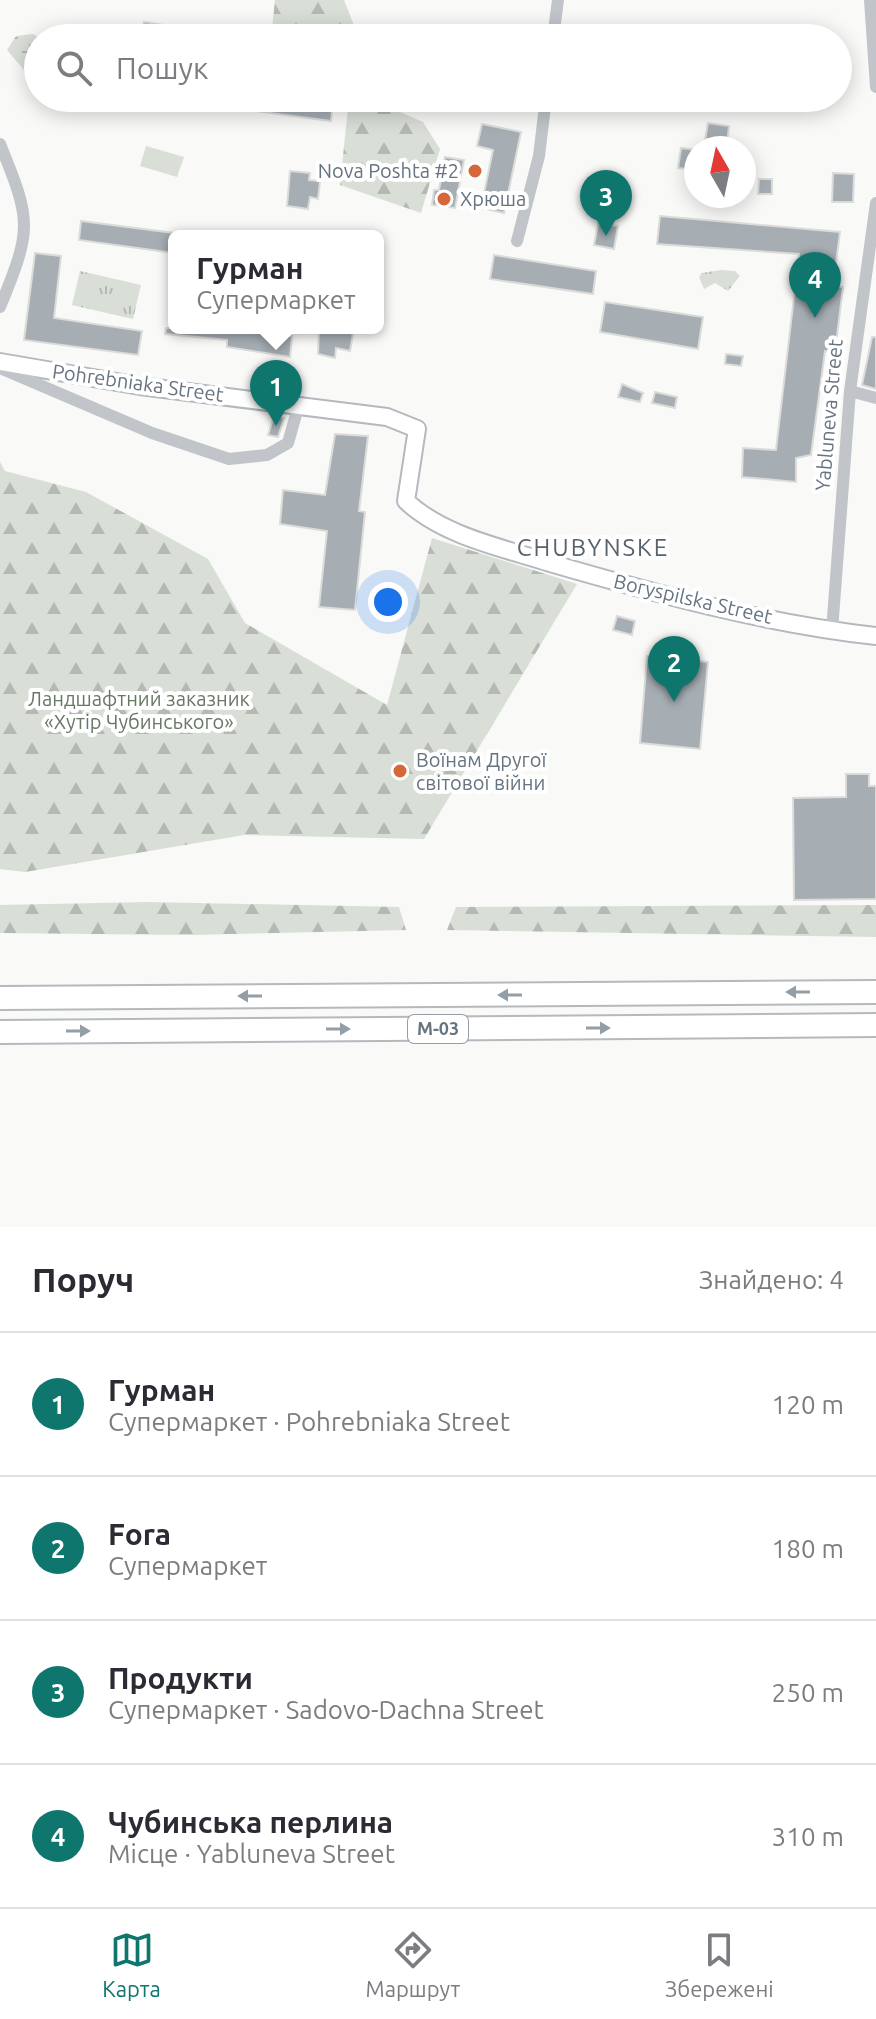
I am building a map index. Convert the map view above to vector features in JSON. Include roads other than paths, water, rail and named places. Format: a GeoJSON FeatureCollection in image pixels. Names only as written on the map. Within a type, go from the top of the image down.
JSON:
{"type":"FeatureCollection","features":[{"type":"Feature","properties":{"kind":"highway","name":"М-03"},"geometry":{"type":"LineString","coordinates":[[0,998],[876,992]]}},
{"type":"Feature","properties":{"kind":"highway","name":"М-03"},"geometry":{"type":"LineString","coordinates":[[0,1032],[876,1025]]}},
{"type":"Feature","properties":{"kind":"street"},"geometry":{"type":"LineString","coordinates":[[555,24],[558,0]]}},
{"type":"Feature","properties":{"kind":"street"},"geometry":{"type":"LineString","coordinates":[[870,0],[874,17],[876,87]]}},
{"type":"Feature","properties":{"kind":"street"},"geometry":{"type":"LineString","coordinates":[[517,241],[539,156],[544,112]]}},
{"type":"Feature","properties":{"kind":"street"},"geometry":{"type":"LineString","coordinates":[[0,144],[25,208],[23,250],[0,307]]}},
{"type":"Feature","properties":{"kind":"street","name":"Yabluneva Street"},"geometry":{"type":"LineString","coordinates":[[832,631],[850,391],[876,203]]}},
{"type":"Feature","properties":{"kind":"street"},"geometry":{"type":"LineString","coordinates":[[0,365],[125,422],[229,459],[267,455],[288,443],[299,404]]}},
{"type":"Feature","properties":{"kind":"street","name":"Pohrebniaka Street"},"geometry":{"type":"LineString","coordinates":[[0,365],[387,417],[417,429],[406,501],[423,516]]}},
{"type":"Feature","properties":{"kind":"street"},"geometry":{"type":"LineString","coordinates":[[850,391],[876,398]]}},
{"type":"Feature","properties":{"kind":"street","name":"Boryspilska Street"},"geometry":{"type":"LineString","coordinates":[[423,516],[497,547],[684,600],[832,631],[876,636]]}},
{"type":"Feature","properties":{"kind":"place","name":"Nova Poshta #2"},"geometry":{"type":"Point","coordinates":[475,171]}},
{"type":"Feature","properties":{"kind":"place","name":"Хрюша"},"geometry":{"type":"Point","coordinates":[444,199]}},
{"type":"Feature","properties":{"kind":"place","name":"Продукти"},"geometry":{"type":"Point","coordinates":[606,236]}},
{"type":"Feature","properties":{"kind":"place","name":"Чубинська перлина"},"geometry":{"type":"Point","coordinates":[815,318]}},
{"type":"Feature","properties":{"kind":"place","name":"Гурман"},"geometry":{"type":"Point","coordinates":[276,426]}},
{"type":"Feature","properties":{"kind":"place","name":"Fora"},"geometry":{"type":"Point","coordinates":[674,702]}},
{"type":"Feature","properties":{"kind":"place","name":"Воїнам Другої світової війни"},"geometry":{"type":"Point","coordinates":[400,771]}},
{"type":"Feature","properties":{"kind":"district","name":"CHUBYNSKE"},"geometry":{"type":"Point","coordinates":[593,548]}},
{"type":"Feature","properties":{"kind":"park label","name":"Ландшафтний заказник «Хутір Чубинського»"},"geometry":{"type":"Point","coordinates":[139,710]}}]}
